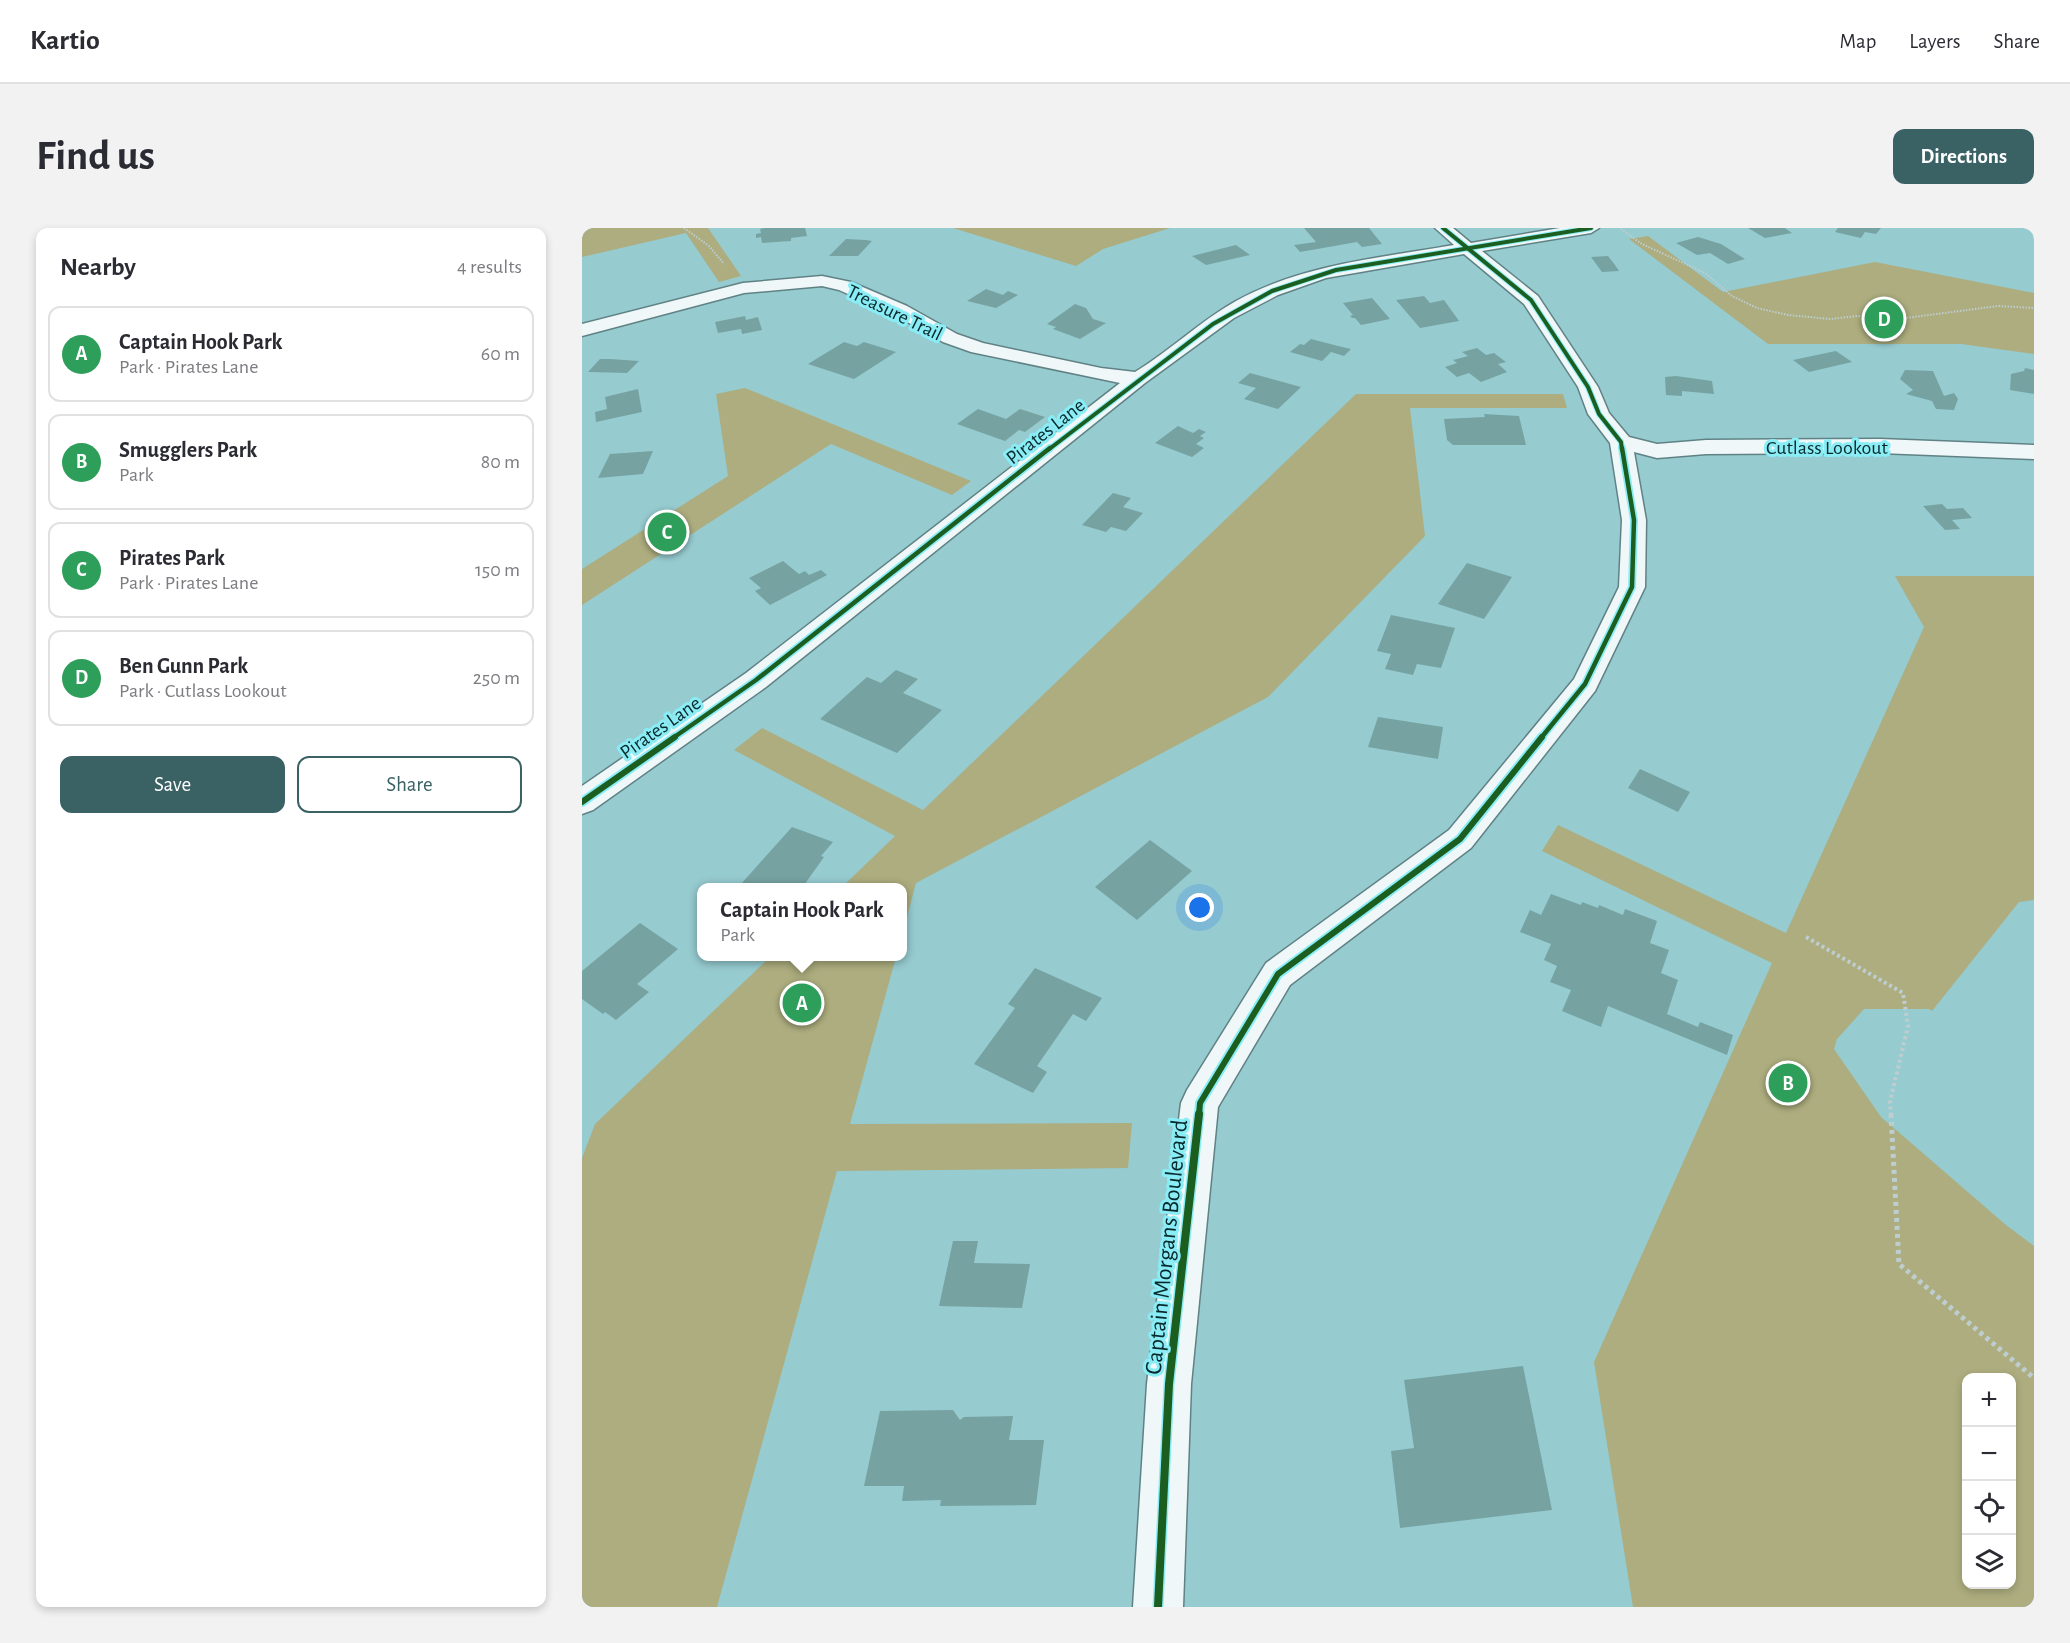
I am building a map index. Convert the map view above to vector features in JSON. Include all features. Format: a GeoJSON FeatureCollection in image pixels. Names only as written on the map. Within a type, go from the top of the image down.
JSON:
{"type":"FeatureCollection","features":[{"type":"Feature","properties":{"kind":"street","name":"Captain Morgans Boulevard"},"geometry":{"type":"LineString","coordinates":[[1158,1607],[1168,1384],[1200,1103],[1278,974],[1460,839],[1585,684],[1632,587],[1634,520],[1621,442],[1599,414],[1588,387],[1530,300],[1443,228]]}},
{"type":"Feature","properties":{"kind":"street","name":"Pirates Lane"},"geometry":{"type":"LineString","coordinates":[[582,802],[756,680],[1138,378],[1161,366],[1214,323],[1265,292],[1299,278],[1335,270],[1469,250],[1591,228]]}},
{"type":"Feature","properties":{"kind":"street","name":"Treasure Trail"},"geometry":{"type":"LineString","coordinates":[[582,330],[743,288],[822,281],[845,286],[900,310],[950,338],[978,348],[1101,374],[1138,378]]}},
{"type":"Feature","properties":{"kind":"street","name":"Cutlass Lookout"},"geometry":{"type":"LineString","coordinates":[[1621,442],[1657,451],[1706,447],[1880,446],[2034,453]]}},
{"type":"Feature","properties":{"kind":"path"},"geometry":{"type":"LineString","coordinates":[[684,228],[709,246],[743,288]]}},
{"type":"Feature","properties":{"kind":"path"},"geometry":{"type":"LineString","coordinates":[[1620,228],[1642,243],[1706,273],[1732,296],[1757,308],[1788,315],[1830,319],[1857,316],[1898,319],[1998,306],[2034,308]]}},
{"type":"Feature","properties":{"kind":"path"},"geometry":{"type":"LineString","coordinates":[[1806,937],[1903,993],[1908,1026],[1890,1102],[1899,1264],[2034,1378]]}},
{"type":"Feature","properties":{"kind":"green space"},"geometry":{"type":"Polygon","coordinates":[[[582,228],[708,228],[741,276],[719,282],[686,233],[582,257],[582,228]]]}},
{"type":"Feature","properties":{"kind":"green space"},"geometry":{"type":"Polygon","coordinates":[[[953,228],[1170,228],[1103,249],[1076,266],[953,228]]]}},
{"type":"Feature","properties":{"kind":"green space"},"geometry":{"type":"Polygon","coordinates":[[[1648,236],[1723,292],[1875,262],[2034,293],[2034,354],[1961,344],[1768,344],[1629,239],[1648,236]]]}},
{"type":"Feature","properties":{"kind":"green space"},"geometry":{"type":"Polygon","coordinates":[[[745,388],[971,481],[952,495],[831,444],[582,605],[582,569],[728,476],[716,394],[745,388]]]}},
{"type":"Feature","properties":{"kind":"green space"},"geometry":{"type":"Polygon","coordinates":[[[1356,394],[1563,394],[1567,408],[1410,408],[1425,536],[1268,697],[916,883],[907,917],[907,883],[846,883],[895,836],[734,750],[762,728],[923,810],[1356,394]]]}},
{"type":"Feature","properties":{"kind":"green space"},"geometry":{"type":"Polygon","coordinates":[[[1895,576],[2034,576],[2034,900],[2019,902],[1932,1011],[1929,1009],[1864,1009],[1837,1039],[1834,1049],[1881,1117],[2006,1225],[2034,1246],[2034,1607],[1633,1607],[1594,1362],[1772,963],[1542,851],[1558,825],[1786,933],[1924,627],[1895,576]]]}},
{"type":"Feature","properties":{"kind":"green space"},"geometry":{"type":"Polygon","coordinates":[[[766,961],[895,961],[850,1124],[1132,1123],[1128,1168],[837,1171],[717,1607],[582,1607],[582,1158],[595,1124],[766,961]]]}},
{"type":"Feature","properties":{"kind":"building"},"geometry":{"type":"Polygon","coordinates":[[[805,228],[807,236],[791,238],[791,241],[762,243],[761,237],[756,238],[756,234],[761,233],[760,229],[805,228]]]}},
{"type":"Feature","properties":{"kind":"building"},"geometry":{"type":"Polygon","coordinates":[[[1304,228],[1369,228],[1382,244],[1362,247],[1357,242],[1300,252],[1294,245],[1316,242],[1304,228]]]}},
{"type":"Feature","properties":{"kind":"building"},"geometry":{"type":"Polygon","coordinates":[[[1748,228],[1785,228],[1792,233],[1765,238],[1748,228]]]}},
{"type":"Feature","properties":{"kind":"building"},"geometry":{"type":"Polygon","coordinates":[[[1838,228],[1881,228],[1876,234],[1865,232],[1861,238],[1835,232],[1838,228]]]}},
{"type":"Feature","properties":{"kind":"building"},"geometry":{"type":"Polygon","coordinates":[[[1698,237],[1721,244],[1745,259],[1728,264],[1710,253],[1697,255],[1676,243],[1698,237]]]}},
{"type":"Feature","properties":{"kind":"building"},"geometry":{"type":"Polygon","coordinates":[[[846,239],[872,241],[858,256],[829,256],[846,239]]]}},
{"type":"Feature","properties":{"kind":"building"},"geometry":{"type":"Polygon","coordinates":[[[1236,245],[1250,255],[1206,265],[1192,256],[1236,245]]]}},
{"type":"Feature","properties":{"kind":"building"},"geometry":{"type":"Polygon","coordinates":[[[1608,256],[1619,271],[1602,272],[1591,257],[1608,256]]]}},
{"type":"Feature","properties":{"kind":"building"},"geometry":{"type":"Polygon","coordinates":[[[986,289],[1003,295],[1008,291],[1018,295],[996,308],[967,301],[986,289]]]}},
{"type":"Feature","properties":{"kind":"building"},"geometry":{"type":"Polygon","coordinates":[[[1424,296],[1430,303],[1444,300],[1459,321],[1420,328],[1396,300],[1424,296]]]}},
{"type":"Feature","properties":{"kind":"building"},"geometry":{"type":"Polygon","coordinates":[[[1372,298],[1390,319],[1361,325],[1350,316],[1353,315],[1343,303],[1372,298]]]}},
{"type":"Feature","properties":{"kind":"building"},"geometry":{"type":"Polygon","coordinates":[[[1075,304],[1086,308],[1093,319],[1106,323],[1080,339],[1053,329],[1056,327],[1047,324],[1075,304]]]}},
{"type":"Feature","properties":{"kind":"building"},"geometry":{"type":"Polygon","coordinates":[[[745,316],[746,320],[758,317],[762,330],[742,334],[741,329],[718,333],[715,322],[745,316]]]}},
{"type":"Feature","properties":{"kind":"building"},"geometry":{"type":"Polygon","coordinates":[[[1311,339],[1351,349],[1344,356],[1331,352],[1322,361],[1290,352],[1311,339]]]}},
{"type":"Feature","properties":{"kind":"building"},"geometry":{"type":"Polygon","coordinates":[[[844,342],[857,346],[864,342],[896,352],[854,379],[808,364],[844,342]]]}},
{"type":"Feature","properties":{"kind":"building"},"geometry":{"type":"Polygon","coordinates":[[[1477,348],[1486,355],[1494,353],[1506,362],[1498,364],[1507,372],[1481,382],[1469,373],[1457,377],[1445,367],[1457,363],[1453,360],[1468,356],[1462,352],[1477,348]]]}},
{"type":"Feature","properties":{"kind":"building"},"geometry":{"type":"Polygon","coordinates":[[[1836,351],[1852,362],[1809,372],[1793,360],[1836,351]]]}},
{"type":"Feature","properties":{"kind":"building"},"geometry":{"type":"Polygon","coordinates":[[[600,359],[639,361],[627,373],[588,372],[600,359]]]}},
{"type":"Feature","properties":{"kind":"building"},"geometry":{"type":"Polygon","coordinates":[[[2025,368],[2034,370],[2034,394],[2010,390],[2011,374],[2024,371],[2025,368]]]}},
{"type":"Feature","properties":{"kind":"building"},"geometry":{"type":"Polygon","coordinates":[[[1905,370],[1933,371],[1944,396],[1954,393],[1958,399],[1954,410],[1936,409],[1932,401],[1906,394],[1913,390],[1900,379],[1905,370]]]}},
{"type":"Feature","properties":{"kind":"building"},"geometry":{"type":"Polygon","coordinates":[[[1250,373],[1301,387],[1278,409],[1244,399],[1256,388],[1238,383],[1250,373]]]}},
{"type":"Feature","properties":{"kind":"building"},"geometry":{"type":"Polygon","coordinates":[[[1676,376],[1712,381],[1714,394],[1682,391],[1682,396],[1666,395],[1665,377],[1676,376]]]}},
{"type":"Feature","properties":{"kind":"building"},"geometry":{"type":"Polygon","coordinates":[[[638,389],[642,412],[596,422],[595,412],[607,409],[605,397],[638,389]]]}},
{"type":"Feature","properties":{"kind":"building"},"geometry":{"type":"Polygon","coordinates":[[[978,409],[1006,419],[1020,409],[1045,417],[1025,432],[1019,430],[1005,441],[957,424],[978,409]]]}},
{"type":"Feature","properties":{"kind":"building"},"geometry":{"type":"Polygon","coordinates":[[[1484,414],[1519,416],[1526,445],[1453,445],[1447,440],[1444,419],[1485,417],[1484,414]]]}},
{"type":"Feature","properties":{"kind":"building"},"geometry":{"type":"Polygon","coordinates":[[[1178,426],[1193,433],[1199,429],[1206,432],[1200,436],[1204,438],[1196,444],[1204,448],[1192,457],[1155,443],[1178,426]]]}},
{"type":"Feature","properties":{"kind":"building"},"geometry":{"type":"Polygon","coordinates":[[[653,451],[643,474],[598,478],[610,454],[653,451]]]}},
{"type":"Feature","properties":{"kind":"building"},"geometry":{"type":"Polygon","coordinates":[[[1113,493],[1131,498],[1123,507],[1143,513],[1126,531],[1111,527],[1106,532],[1082,525],[1113,493]]]}},
{"type":"Feature","properties":{"kind":"building"},"geometry":{"type":"Polygon","coordinates":[[[1942,504],[1947,509],[1963,508],[1972,518],[1952,520],[1960,529],[1945,530],[1923,506],[1942,504]]]}},
{"type":"Feature","properties":{"kind":"building"},"geometry":{"type":"Polygon","coordinates":[[[783,561],[799,574],[805,571],[809,575],[821,570],[827,575],[770,605],[755,591],[761,588],[749,578],[783,561]]]}},
{"type":"Feature","properties":{"kind":"building"},"geometry":{"type":"Polygon","coordinates":[[[1467,563],[1512,577],[1484,619],[1438,604],[1467,563]]]}},
{"type":"Feature","properties":{"kind":"building"},"geometry":{"type":"Polygon","coordinates":[[[1391,615],[1455,628],[1441,668],[1417,664],[1413,675],[1385,669],[1391,654],[1377,651],[1391,615]]]}},
{"type":"Feature","properties":{"kind":"building"},"geometry":{"type":"Polygon","coordinates":[[[896,670],[918,679],[903,693],[942,710],[897,753],[820,719],[867,677],[881,683],[896,670]]]}},
{"type":"Feature","properties":{"kind":"building"},"geometry":{"type":"Polygon","coordinates":[[[1378,717],[1443,727],[1438,759],[1368,747],[1378,717]]]}},
{"type":"Feature","properties":{"kind":"building"},"geometry":{"type":"Polygon","coordinates":[[[1640,769],[1690,792],[1678,812],[1628,788],[1640,769]]]}},
{"type":"Feature","properties":{"kind":"building"},"geometry":{"type":"Polygon","coordinates":[[[792,827],[833,842],[821,856],[824,857],[806,883],[742,883],[792,827]]]}},
{"type":"Feature","properties":{"kind":"building"},"geometry":{"type":"Polygon","coordinates":[[[1150,840],[1192,871],[1137,920],[1095,887],[1150,840]]]}},
{"type":"Feature","properties":{"kind":"building"},"geometry":{"type":"Polygon","coordinates":[[[1551,894],[1581,905],[1582,902],[1598,908],[1599,905],[1623,915],[1625,909],[1657,921],[1650,943],[1669,950],[1661,973],[1678,980],[1667,1014],[1698,1027],[1700,1022],[1733,1035],[1727,1055],[1608,1006],[1601,1027],[1562,1011],[1571,990],[1550,982],[1557,966],[1544,960],[1551,944],[1520,932],[1530,910],[1541,915],[1551,894]]]}},
{"type":"Feature","properties":{"kind":"building"},"geometry":{"type":"Polygon","coordinates":[[[640,923],[678,949],[637,984],[649,992],[616,1020],[582,999],[582,971],[640,923]]]}},
{"type":"Feature","properties":{"kind":"building"},"geometry":{"type":"Polygon","coordinates":[[[1035,968],[1102,998],[1086,1021],[1073,1014],[1037,1066],[1047,1072],[1033,1093],[974,1064],[1015,1008],[1008,1004],[1035,968]]]}},
{"type":"Feature","properties":{"kind":"building"},"geometry":{"type":"Polygon","coordinates":[[[953,1241],[978,1241],[974,1263],[1030,1264],[1022,1308],[939,1306],[953,1241]]]}},
{"type":"Feature","properties":{"kind":"building"},"geometry":{"type":"Polygon","coordinates":[[[1523,1366],[1552,1510],[1400,1528],[1391,1451],[1414,1448],[1404,1380],[1523,1366]]]}},
{"type":"Feature","properties":{"kind":"building"},"geometry":{"type":"Polygon","coordinates":[[[953,1410],[960,1420],[964,1417],[1013,1416],[1009,1440],[1044,1440],[1036,1505],[940,1506],[941,1500],[902,1501],[904,1486],[864,1486],[880,1411],[953,1410]]]}},
{"type":"Feature","properties":{"kind":"cycle path"},"geometry":{"type":"LineString","coordinates":[[1158,1607],[1169,1384],[1200,1103],[1278,974],[1460,839],[1585,684],[1632,587],[1634,520],[1621,442],[1599,414],[1588,387],[1531,300],[1443,228]]}},
{"type":"Feature","properties":{"kind":"cycle path"},"geometry":{"type":"LineString","coordinates":[[582,802],[756,680],[1138,379],[1213,324],[1242,306],[1287,284],[1336,270],[1591,228]]}},
{"type":"Feature","properties":{"kind":"place","name":"Ben Gunn Park"},"geometry":{"type":"Point","coordinates":[1884,319]}},
{"type":"Feature","properties":{"kind":"place","name":"Pirates Park"},"geometry":{"type":"Point","coordinates":[667,532]}},
{"type":"Feature","properties":{"kind":"place","name":"Captain Hook Park"},"geometry":{"type":"Point","coordinates":[802,1003]}},
{"type":"Feature","properties":{"kind":"place","name":"Smugglers Park"},"geometry":{"type":"Point","coordinates":[1788,1083]}}]}
